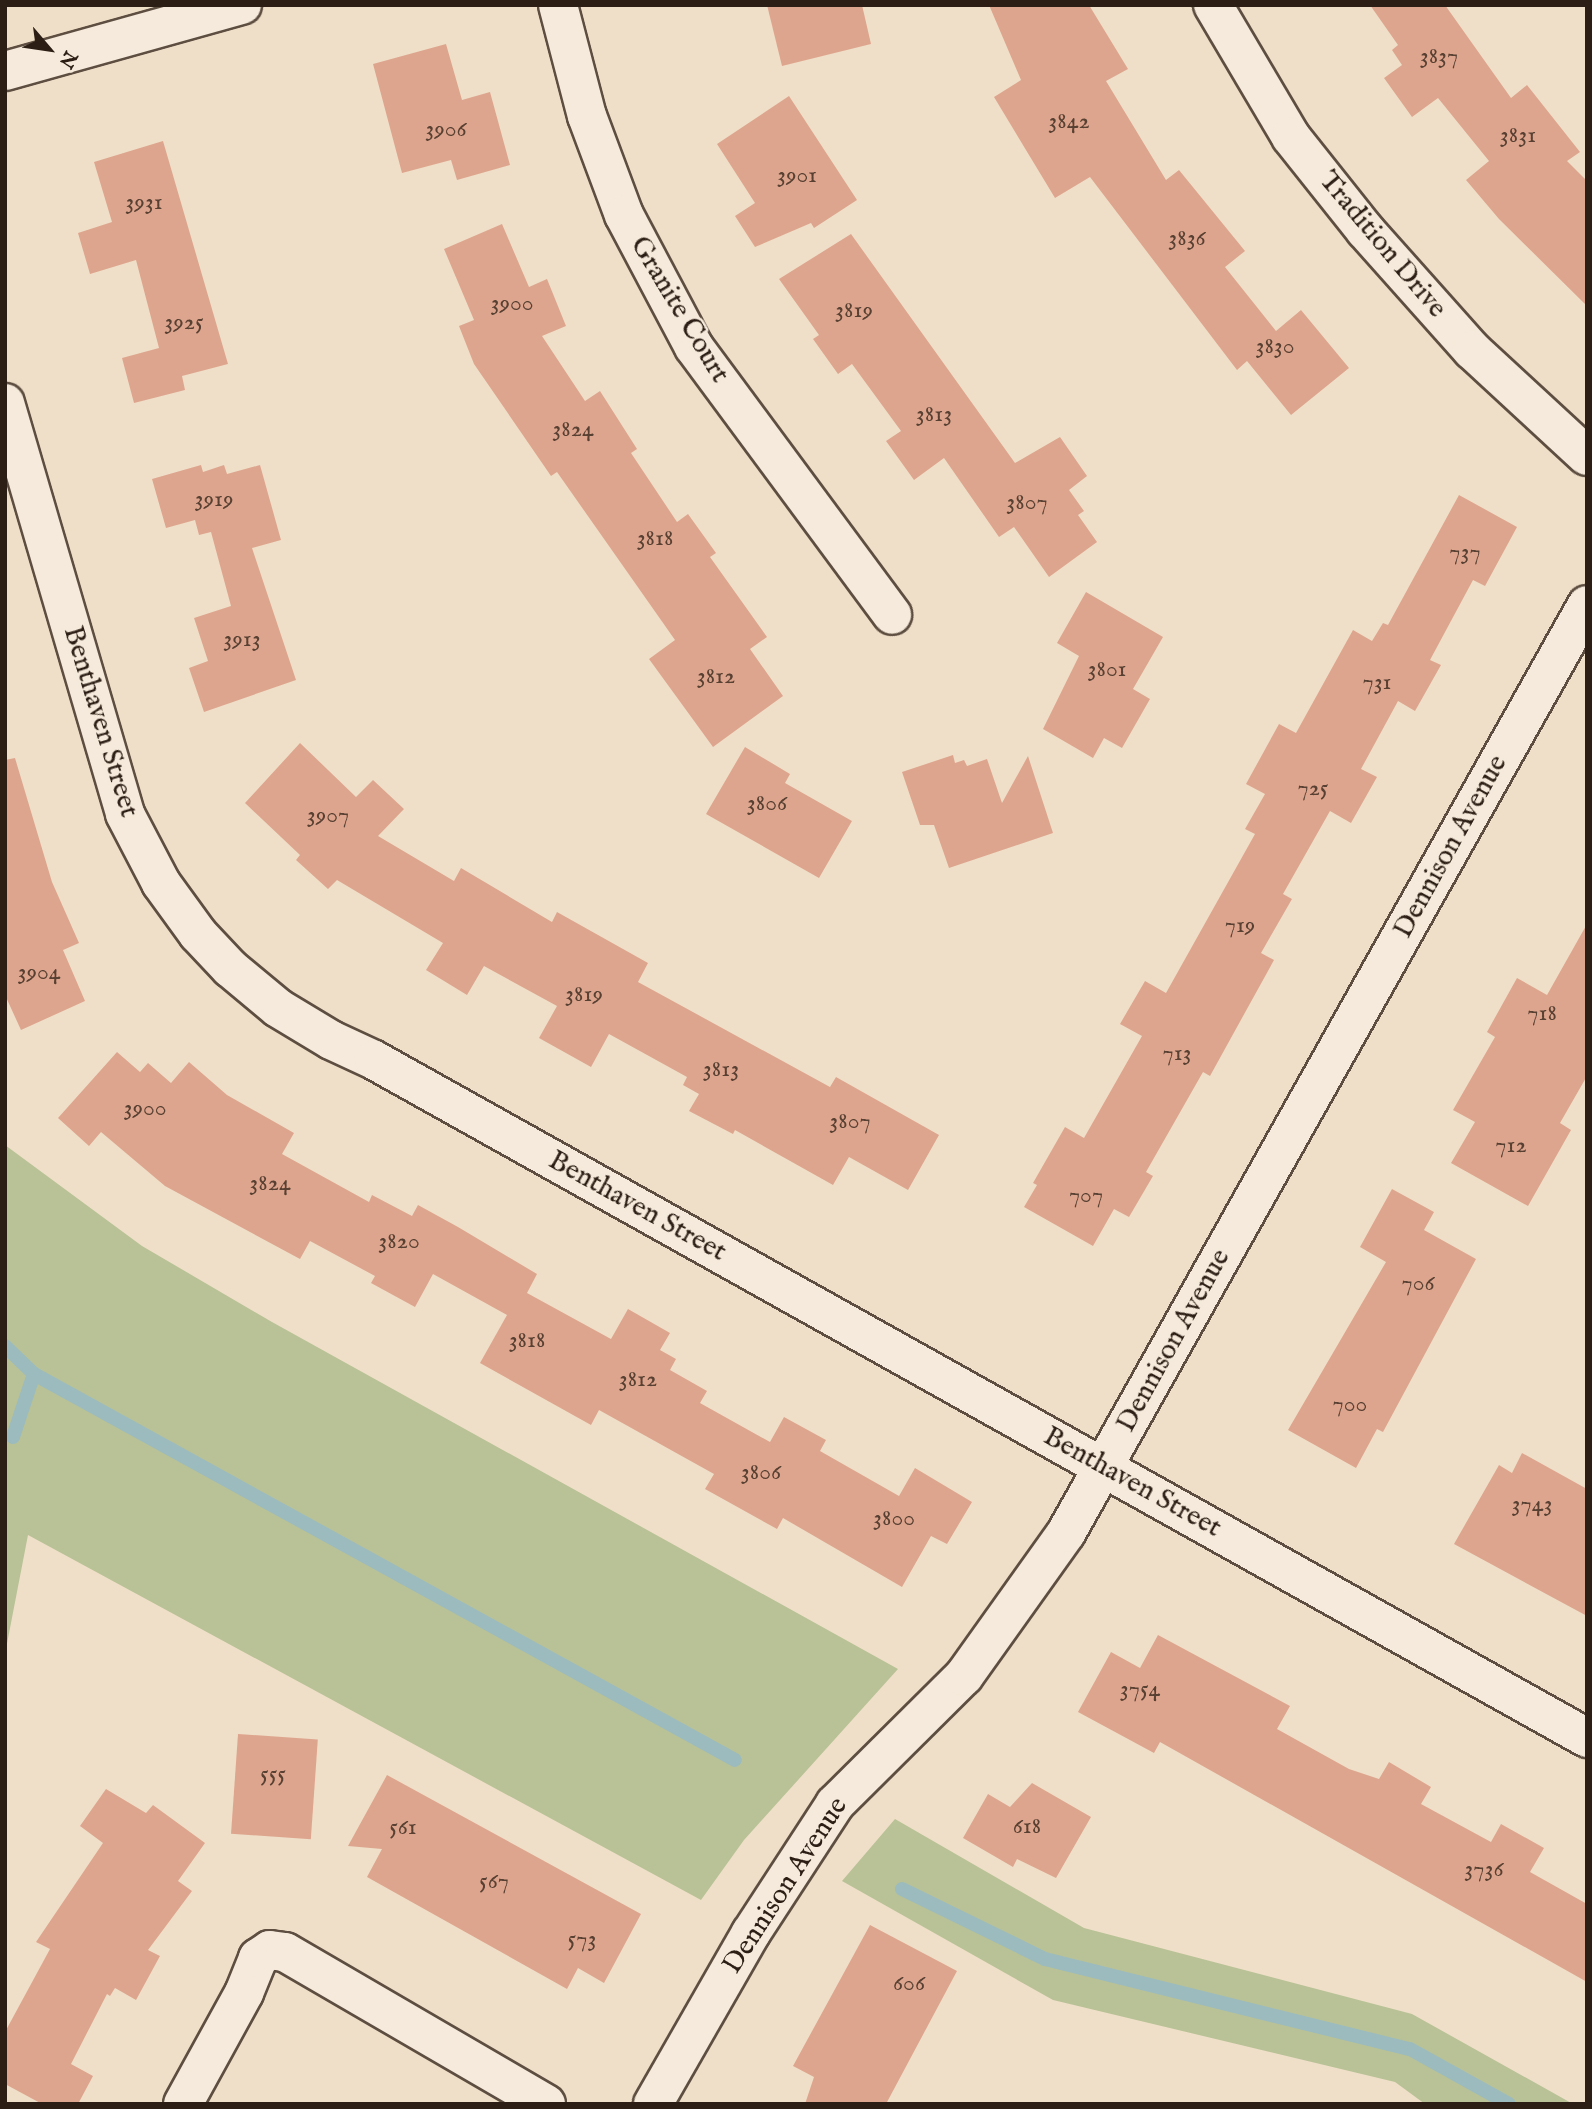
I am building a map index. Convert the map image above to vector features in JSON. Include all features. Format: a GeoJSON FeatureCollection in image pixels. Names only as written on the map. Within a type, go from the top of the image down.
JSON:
{"type":"FeatureCollection","features":[{"type":"Feature","properties":{"kind":"street"},"geometry":{"type":"LineString","coordinates":[[5,71],[243,5]]}},
{"type":"Feature","properties":{"kind":"street","name":"Granite Court"},"geometry":{"type":"LineString","coordinates":[[558,5],[587,116],[624,215],[694,346],[892,615]]}},
{"type":"Feature","properties":{"kind":"street","name":"Tradition Drive"},"geometry":{"type":"LineString","coordinates":[[1213,5],[1292,137],[1365,230],[1472,351],[1587,456]]}},
{"type":"Feature","properties":{"kind":"street","name":"Benthaven Street"},"geometry":{"type":"LineString","coordinates":[[5,403],[125,814],[161,883],[198,934],[230,968],[278,1007],[331,1041],[386,1067],[1587,1738]]}},
{"type":"Feature","properties":{"kind":"street","name":"Dennison Avenue"},"geometry":{"type":"LineString","coordinates":[[653,2104],[751,1933],[835,1804],[964,1676],[1066,1533],[1587,605]]}},
{"type":"Feature","properties":{"kind":"street"},"geometry":{"type":"LineString","coordinates":[[183,2104],[244,1993],[258,1958],[270,1950],[285,1952],[546,2104]]}},
{"type":"Feature","properties":{"kind":"green space"},"geometry":{"type":"Polygon","coordinates":[[[5,1145],[142,1246],[272,1322],[898,1669],[744,1840],[701,1900],[28,1535],[5,1654],[5,1145]]]}},
{"type":"Feature","properties":{"kind":"green space"},"geometry":{"type":"Polygon","coordinates":[[[895,1819],[1084,1928],[1412,2014],[1573,2104],[1425,2104],[1395,2082],[1053,2000],[842,1881],[895,1819]]]}},
{"type":"Feature","properties":{"kind":"building"},"geometry":{"type":"Polygon","coordinates":[[[767,5],[862,5],[871,44],[782,66],[767,5]]]}},
{"type":"Feature","properties":{"kind":"building"},"geometry":{"type":"Polygon","coordinates":[[[989,5],[1089,5],[1128,69],[1106,81],[1166,180],[1179,170],[1245,251],[1225,267],[1276,331],[1301,310],[1349,368],[1291,415],[1247,361],[1237,370],[1090,177],[1055,198],[994,97],[1021,80],[989,5]]]}},
{"type":"Feature","properties":{"kind":"building"},"geometry":{"type":"Polygon","coordinates":[[[1370,5],[1445,5],[1511,98],[1527,85],[1580,152],[1567,161],[1587,181],[1587,306],[1499,219],[1466,180],[1489,161],[1438,98],[1412,117],[1384,78],[1402,65],[1392,50],[1398,45],[1370,5]]]}},
{"type":"Feature","properties":{"kind":"building"},"geometry":{"type":"Polygon","coordinates":[[[446,44],[462,100],[490,92],[510,165],[457,180],[451,160],[402,173],[373,64],[446,44]]]}},
{"type":"Feature","properties":{"kind":"building"},"geometry":{"type":"Polygon","coordinates":[[[789,96],[857,200],[814,228],[811,223],[755,247],[735,216],[755,203],[717,144],[789,96]]]}},
{"type":"Feature","properties":{"kind":"building"},"geometry":{"type":"Polygon","coordinates":[[[163,141],[228,364],[182,376],[185,390],[134,403],[122,358],[159,348],[136,260],[90,274],[78,233],[112,222],[94,162],[163,141]]]}},
{"type":"Feature","properties":{"kind":"building"},"geometry":{"type":"Polygon","coordinates":[[[502,224],[529,287],[547,279],[566,326],[542,336],[585,401],[600,391],[637,449],[631,453],[677,522],[688,514],[716,553],[710,557],[767,637],[750,649],[783,696],[713,747],[649,659],[675,640],[557,472],[551,476],[474,364],[459,326],[474,320],[444,249],[502,224]]]}},
{"type":"Feature","properties":{"kind":"building"},"geometry":{"type":"Polygon","coordinates":[[[851,234],[1015,463],[1060,437],[1087,476],[1069,490],[1084,511],[1078,515],[1097,542],[1049,577],[1014,527],[999,537],[944,458],[914,480],[886,441],[901,431],[852,364],[838,374],[813,339],[819,335],[779,279],[851,234]]]}},
{"type":"Feature","properties":{"kind":"building"},"geometry":{"type":"Polygon","coordinates":[[[201,465],[203,472],[224,465],[227,474],[260,465],[281,540],[252,548],[296,680],[204,712],[189,668],[208,661],[194,618],[231,606],[211,532],[199,535],[195,520],[166,528],[152,479],[201,465]]]}},
{"type":"Feature","properties":{"kind":"building"},"geometry":{"type":"Polygon","coordinates":[[[1459,495],[1517,527],[1485,586],[1473,580],[1430,660],[1441,665],[1415,711],[1398,701],[1361,769],[1377,777],[1351,823],[1330,811],[1283,894],[1292,899],[1261,953],[1274,960],[1210,1076],[1203,1072],[1146,1172],[1153,1176],[1129,1217],[1114,1209],[1093,1246],[1024,1207],[1037,1185],[1033,1183],[1065,1127],[1084,1138],[1142,1036],[1120,1024],[1145,981],[1166,993],[1255,834],[1245,829],[1265,794],[1246,784],[1279,724],[1296,733],[1353,630],[1372,641],[1383,623],[1388,625],[1459,495]]]}},
{"type":"Feature","properties":{"kind":"building"},"geometry":{"type":"Polygon","coordinates":[[[1086,592],[1163,637],[1133,689],[1150,699],[1122,748],[1104,738],[1093,758],[1043,729],[1079,656],[1057,643],[1086,592]]]}},
{"type":"Feature","properties":{"kind":"building"},"geometry":{"type":"Polygon","coordinates":[[[300,743],[356,797],[373,780],[404,809],[378,836],[454,881],[461,868],[552,922],[557,912],[648,963],[638,982],[830,1087],[836,1077],[939,1135],[908,1190],[849,1157],[833,1185],[735,1130],[733,1134],[689,1111],[699,1094],[683,1085],[687,1077],[609,1034],[591,1067],[539,1038],[557,1006],[484,966],[467,995],[426,970],[443,943],[337,880],[328,889],[296,860],[300,855],[245,803],[300,743]]]}},
{"type":"Feature","properties":{"kind":"building"},"geometry":{"type":"Polygon","coordinates":[[[745,747],[790,774],[785,783],[852,821],[819,878],[706,814],[745,747]]]}},
{"type":"Feature","properties":{"kind":"building"},"geometry":{"type":"Polygon","coordinates":[[[953,755],[955,763],[964,760],[967,766],[987,759],[1002,803],[1028,756],[1053,833],[949,868],[934,825],[920,825],[902,772],[953,755]]]}},
{"type":"Feature","properties":{"kind":"building"},"geometry":{"type":"Polygon","coordinates":[[[15,758],[52,882],[79,943],[63,950],[85,1001],[21,1030],[5,995],[5,760],[15,758]]]}},
{"type":"Feature","properties":{"kind":"building"},"geometry":{"type":"Polygon","coordinates":[[[1587,924],[1587,1076],[1560,1123],[1571,1130],[1528,1206],[1451,1163],[1475,1122],[1453,1110],[1495,1037],[1487,1032],[1517,978],[1547,995],[1587,924]]]}},
{"type":"Feature","properties":{"kind":"building"},"geometry":{"type":"Polygon","coordinates":[[[117,1052],[140,1072],[148,1063],[171,1083],[189,1062],[227,1095],[294,1133],[282,1154],[369,1202],[372,1195],[412,1216],[418,1205],[458,1227],[537,1274],[527,1293],[611,1339],[628,1309],[670,1333],[660,1350],[676,1359],[670,1370],[707,1391],[700,1403],[770,1442],[784,1417],[826,1440],[820,1451],[899,1496],[915,1468],[972,1502],[947,1544],[931,1536],[902,1587],[783,1518],[777,1529],[705,1489],[714,1474],[599,1410],[591,1425],[480,1363],[507,1315],[433,1274],[415,1307],[371,1283],[375,1276],[310,1241],[300,1259],[165,1186],[101,1132],[89,1146],[58,1118],[117,1052]]]}},
{"type":"Feature","properties":{"kind":"building"},"geometry":{"type":"Polygon","coordinates":[[[1392,1189],[1434,1212],[1424,1230],[1476,1259],[1383,1432],[1377,1429],[1356,1468],[1288,1430],[1386,1262],[1360,1247],[1392,1189]]]}},
{"type":"Feature","properties":{"kind":"building"},"geometry":{"type":"Polygon","coordinates":[[[1522,1453],[1587,1489],[1587,1616],[1454,1544],[1499,1465],[1512,1473],[1522,1453]]]}},
{"type":"Feature","properties":{"kind":"building"},"geometry":{"type":"Polygon","coordinates":[[[1158,1635],[1290,1706],[1277,1729],[1349,1769],[1379,1779],[1389,1762],[1431,1787],[1421,1804],[1491,1842],[1501,1824],[1544,1848],[1530,1872],[1587,1904],[1587,1982],[1160,1742],[1154,1753],[1078,1712],[1111,1652],[1140,1668],[1158,1635]]]}},
{"type":"Feature","properties":{"kind":"building"},"geometry":{"type":"Polygon","coordinates":[[[238,1734],[318,1740],[311,1839],[231,1834],[238,1734]]]}},
{"type":"Feature","properties":{"kind":"building"},"geometry":{"type":"Polygon","coordinates":[[[387,1775],[641,1914],[604,1983],[578,1968],[567,1989],[367,1877],[382,1849],[348,1846],[387,1775]]]}},
{"type":"Feature","properties":{"kind":"building"},"geometry":{"type":"Polygon","coordinates":[[[1032,1783],[1091,1817],[1056,1878],[1017,1859],[1013,1867],[963,1838],[988,1794],[1010,1807],[1032,1783]]]}},
{"type":"Feature","properties":{"kind":"building"},"geometry":{"type":"Polygon","coordinates":[[[106,1789],[146,1813],[153,1805],[205,1843],[178,1881],[192,1891],[148,1950],[160,1956],[136,2000],[115,1988],[110,1996],[107,1994],[71,2064],[93,2076],[78,2104],[42,2104],[5,2084],[5,2032],[50,1949],[36,1942],[103,1843],[80,1826],[106,1789]]]}},
{"type":"Feature","properties":{"kind":"building"},"geometry":{"type":"Polygon","coordinates":[[[870,1925],[957,1971],[886,2104],[805,2104],[814,2077],[793,2066],[870,1925]]]}},
{"type":"Feature","properties":{"kind":"waterway"},"geometry":{"type":"LineString","coordinates":[[5,1346],[34,1374],[735,1760]]}},
{"type":"Feature","properties":{"kind":"waterway"},"geometry":{"type":"LineString","coordinates":[[13,1437],[34,1374]]}},
{"type":"Feature","properties":{"kind":"waterway"},"geometry":{"type":"LineString","coordinates":[[902,1889],[1045,1959],[1410,2049],[1509,2104]]}}]}
